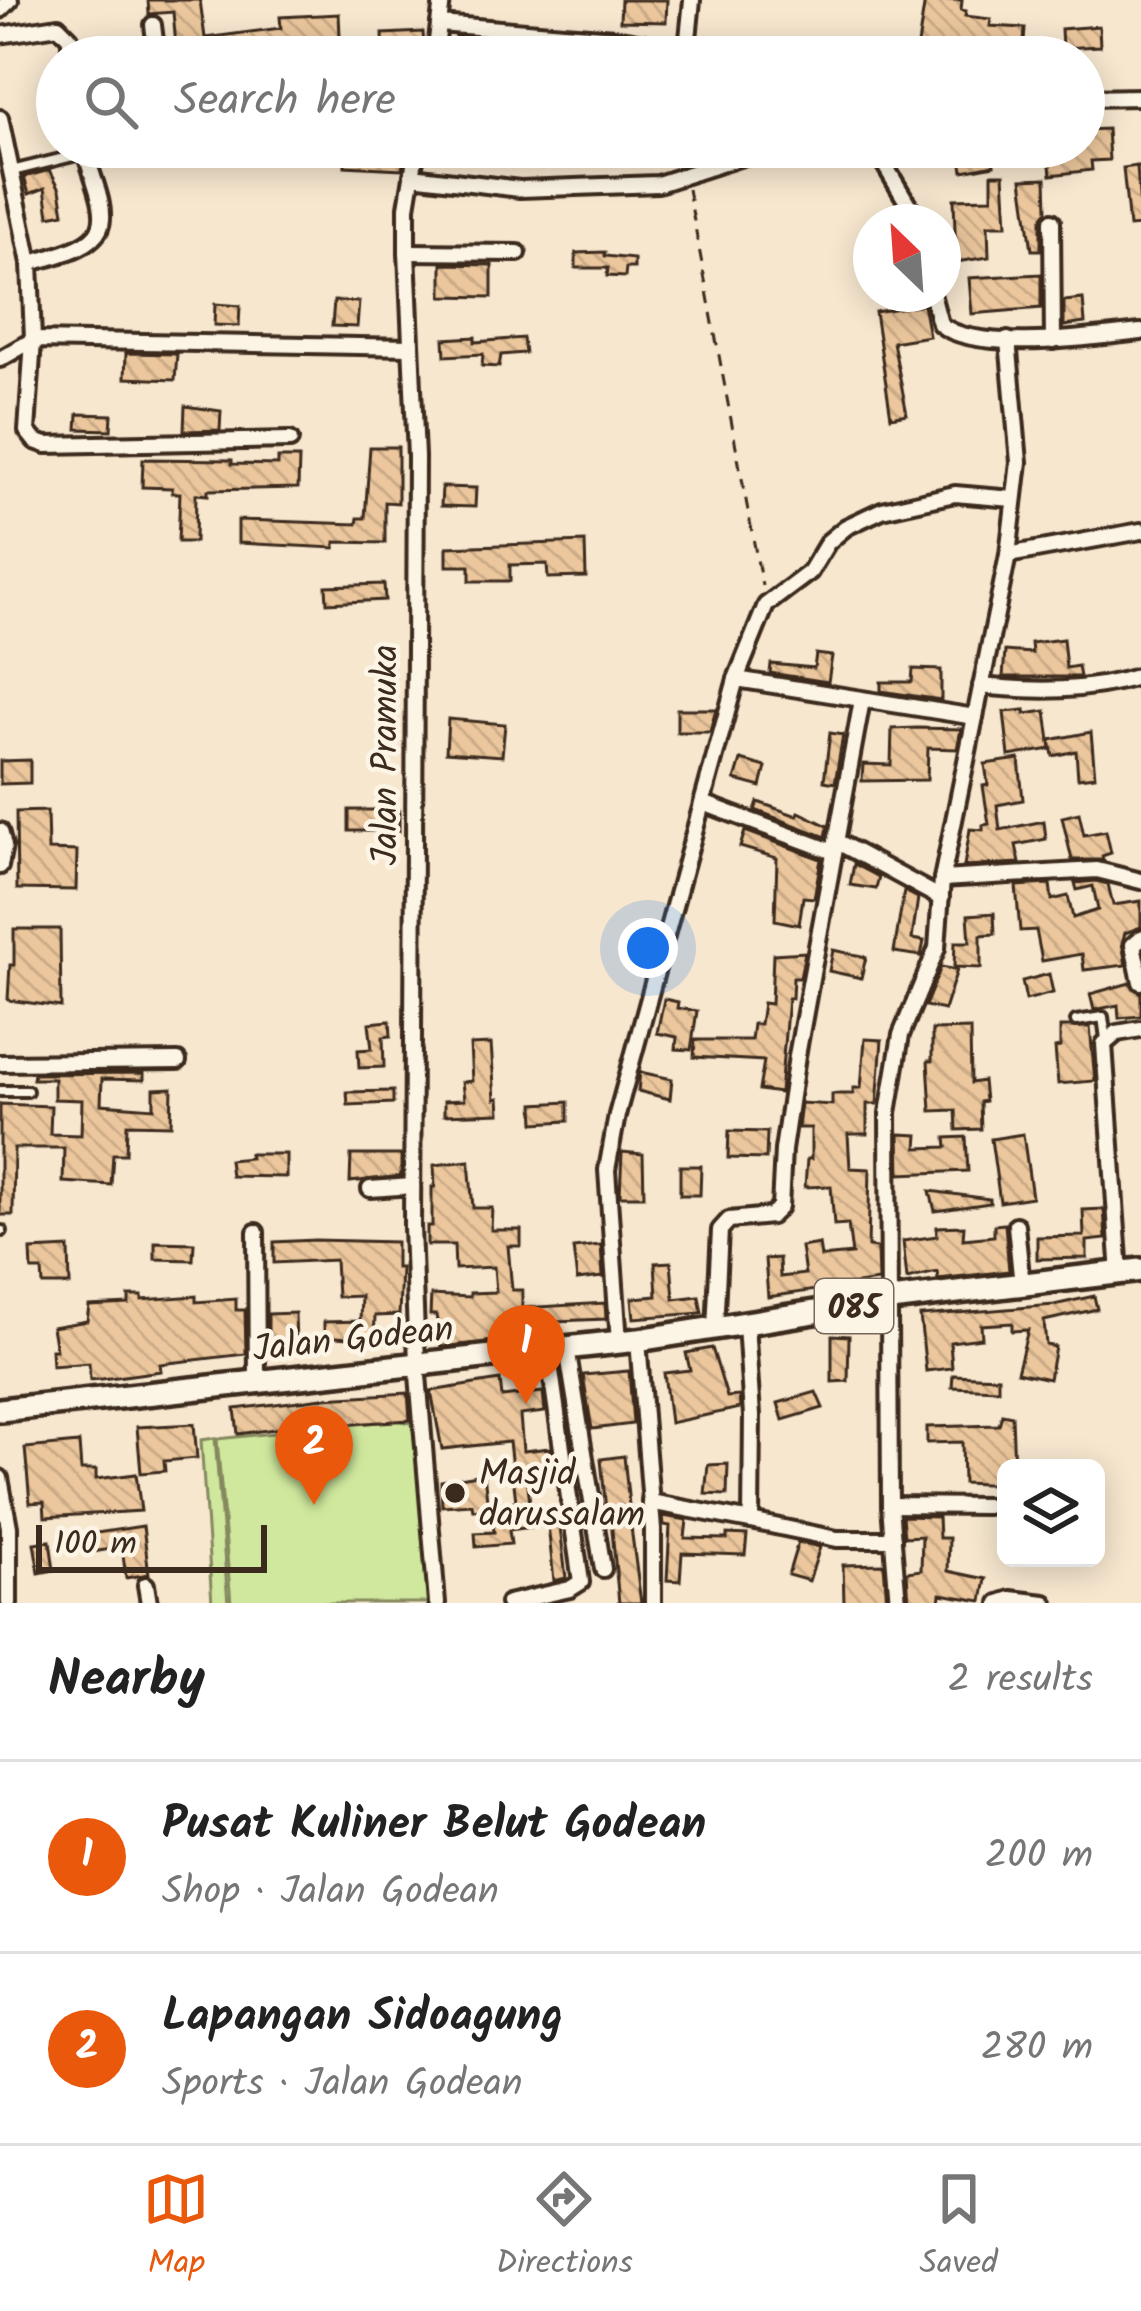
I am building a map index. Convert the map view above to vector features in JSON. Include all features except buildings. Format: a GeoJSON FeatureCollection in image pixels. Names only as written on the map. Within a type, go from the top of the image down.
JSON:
{"type":"FeatureCollection","features":[{"type":"Feature","properties":{"kind":"main road","name":"Jalan Godean"},"geometry":{"type":"LineString","coordinates":[[0,1410],[629,1341],[891,1300],[1130,1273]]}},
{"type":"Feature","properties":{"kind":"street"},"geometry":{"type":"LineString","coordinates":[[0,10],[10,0]]}},
{"type":"Feature","properties":{"kind":"street"},"geometry":{"type":"LineString","coordinates":[[438,36],[442,0]]}},
{"type":"Feature","properties":{"kind":"street"},"geometry":{"type":"LineString","coordinates":[[688,36],[692,0]]}},
{"type":"Feature","properties":{"kind":"street"},"geometry":{"type":"LineString","coordinates":[[153,25],[154,36]]}},
{"type":"Feature","properties":{"kind":"street"},"geometry":{"type":"LineString","coordinates":[[439,25],[587,36]]}},
{"type":"Feature","properties":{"kind":"street"},"geometry":{"type":"LineString","coordinates":[[0,35],[58,26],[68,36]]}},
{"type":"Feature","properties":{"kind":"street"},"geometry":{"type":"LineString","coordinates":[[1105,98],[1141,98]]}},
{"type":"Feature","properties":{"kind":"street"},"geometry":{"type":"LineString","coordinates":[[0,118],[6,168],[30,262],[27,430],[34,441],[46,446],[290,440]]}},
{"type":"Feature","properties":{"kind":"street"},"geometry":{"type":"LineString","coordinates":[[30,262],[87,245],[101,232],[105,218],[93,168]]}},
{"type":"Feature","properties":{"kind":"street","name":"Jalan Pramuka"},"geometry":{"type":"LineString","coordinates":[[413,168],[406,252],[416,457],[412,1186],[417,1363],[437,1603]]}},
{"type":"Feature","properties":{"kind":"street"},"geometry":{"type":"LineString","coordinates":[[412,176],[520,189],[658,184],[707,168]]}},
{"type":"Feature","properties":{"kind":"street"},"geometry":{"type":"LineString","coordinates":[[887,168],[908,204]]}},
{"type":"Feature","properties":{"kind":"street"},"geometry":{"type":"LineString","coordinates":[[1052,221],[1053,340]]}},
{"type":"Feature","properties":{"kind":"street"},"geometry":{"type":"LineString","coordinates":[[406,252],[518,253]]}},
{"type":"Feature","properties":{"kind":"street"},"geometry":{"type":"LineString","coordinates":[[937,312],[945,329],[1008,340],[1141,332]]}},
{"type":"Feature","properties":{"kind":"street"},"geometry":{"type":"LineString","coordinates":[[0,359],[32,340],[411,347]]}},
{"type":"Feature","properties":{"kind":"street"},"geometry":{"type":"LineString","coordinates":[[898,1603],[890,1505],[888,1113],[901,1035],[937,948],[942,879],[1008,555],[1019,462],[1008,340]]}},
{"type":"Feature","properties":{"kind":"street"},"geometry":{"type":"LineString","coordinates":[[653,1603],[650,1502],[607,1170],[617,1115],[736,679],[766,605],[801,582],[829,542],[846,527],[883,510],[955,494],[1013,499]]}},
{"type":"Feature","properties":{"kind":"street"},"geometry":{"type":"LineString","coordinates":[[1008,555],[1141,531]]}},
{"type":"Feature","properties":{"kind":"street"},"geometry":{"type":"LineString","coordinates":[[981,686],[1037,692],[1108,687],[1141,676]]}},
{"type":"Feature","properties":{"kind":"street"},"geometry":{"type":"LineString","coordinates":[[736,679],[975,718]]}},
{"type":"Feature","properties":{"kind":"street"},"geometry":{"type":"LineString","coordinates":[[715,1329],[720,1230],[729,1220],[771,1216],[780,1207],[782,1150],[862,700]]}},
{"type":"Feature","properties":{"kind":"street"},"geometry":{"type":"LineString","coordinates":[[703,803],[834,847],[941,898]]}},
{"type":"Feature","properties":{"kind":"street"},"geometry":{"type":"LineString","coordinates":[[0,831],[4,846],[0,866]]}},
{"type":"Feature","properties":{"kind":"street"},"geometry":{"type":"LineString","coordinates":[[942,879],[1097,870],[1141,881]]}},
{"type":"Feature","properties":{"kind":"street"},"geometry":{"type":"LineString","coordinates":[[1141,938],[1133,945],[1133,953],[1141,982]]}},
{"type":"Feature","properties":{"kind":"street"},"geometry":{"type":"LineString","coordinates":[[1130,1273],[1106,1039],[1141,1029]]}},
{"type":"Feature","properties":{"kind":"street"},"geometry":{"type":"LineString","coordinates":[[0,1064],[178,1060]]}},
{"type":"Feature","properties":{"kind":"street"},"geometry":{"type":"LineString","coordinates":[[370,1189],[412,1186]]}},
{"type":"Feature","properties":{"kind":"street"},"geometry":{"type":"LineString","coordinates":[[1016,1225],[1022,1286]]}},
{"type":"Feature","properties":{"kind":"street"},"geometry":{"type":"LineString","coordinates":[[256,1232],[257,1380]]}},
{"type":"Feature","properties":{"kind":"street"},"geometry":{"type":"LineString","coordinates":[[746,1324],[752,1416],[751,1521]]}},
{"type":"Feature","properties":{"kind":"street"},"geometry":{"type":"LineString","coordinates":[[557,1349],[603,1569]]}},
{"type":"Feature","properties":{"kind":"street"},"geometry":{"type":"LineString","coordinates":[[508,1603],[570,1589],[581,1582],[557,1349]]}},
{"type":"Feature","properties":{"kind":"street"},"geometry":{"type":"LineString","coordinates":[[0,1478],[9,1527],[9,1603]]}},
{"type":"Feature","properties":{"kind":"street"},"geometry":{"type":"LineString","coordinates":[[650,1502],[837,1539],[893,1539]]}},
{"type":"Feature","properties":{"kind":"street"},"geometry":{"type":"LineString","coordinates":[[890,1505],[987,1506]]}},
{"type":"Feature","properties":{"kind":"street"},"geometry":{"type":"LineString","coordinates":[[146,1585],[149,1603]]}},
{"type":"Feature","properties":{"kind":"street"},"geometry":{"type":"LineString","coordinates":[[999,1603],[1011,1599],[1045,1603]]}},
{"type":"Feature","properties":{"kind":"lane"},"geometry":{"type":"LineString","coordinates":[[6,168],[36,161]]}},
{"type":"Feature","properties":{"kind":"lane"},"geometry":{"type":"LineString","coordinates":[[1076,1021],[1103,1017],[1106,1039]]}},
{"type":"Feature","properties":{"kind":"lane"},"geometry":{"type":"LineString","coordinates":[[0,1091],[27,1091]]}},
{"type":"Feature","properties":{"kind":"path"},"geometry":{"type":"LineString","coordinates":[[685,175],[766,605]]}},
{"type":"Feature","properties":{"kind":"green space"},"geometry":{"type":"Polygon","coordinates":[[[396,1420],[421,1425],[436,1603],[231,1603],[217,1439],[396,1420]]]}},
{"type":"Feature","properties":{"kind":"green space"},"geometry":{"type":"Polygon","coordinates":[[[215,1438],[228,1603],[212,1603],[201,1440],[215,1438]]]}},
{"type":"Feature","properties":{"kind":"place","name":"Pusat Kuliner Belut Godean"},"geometry":{"type":"Point","coordinates":[526,1404]}},
{"type":"Feature","properties":{"kind":"place","name":"Masjid darussalam"},"geometry":{"type":"Point","coordinates":[455,1493]}},
{"type":"Feature","properties":{"kind":"place","name":"Lapangan Sidoagung"},"geometry":{"type":"Point","coordinates":[314,1505]}}]}
